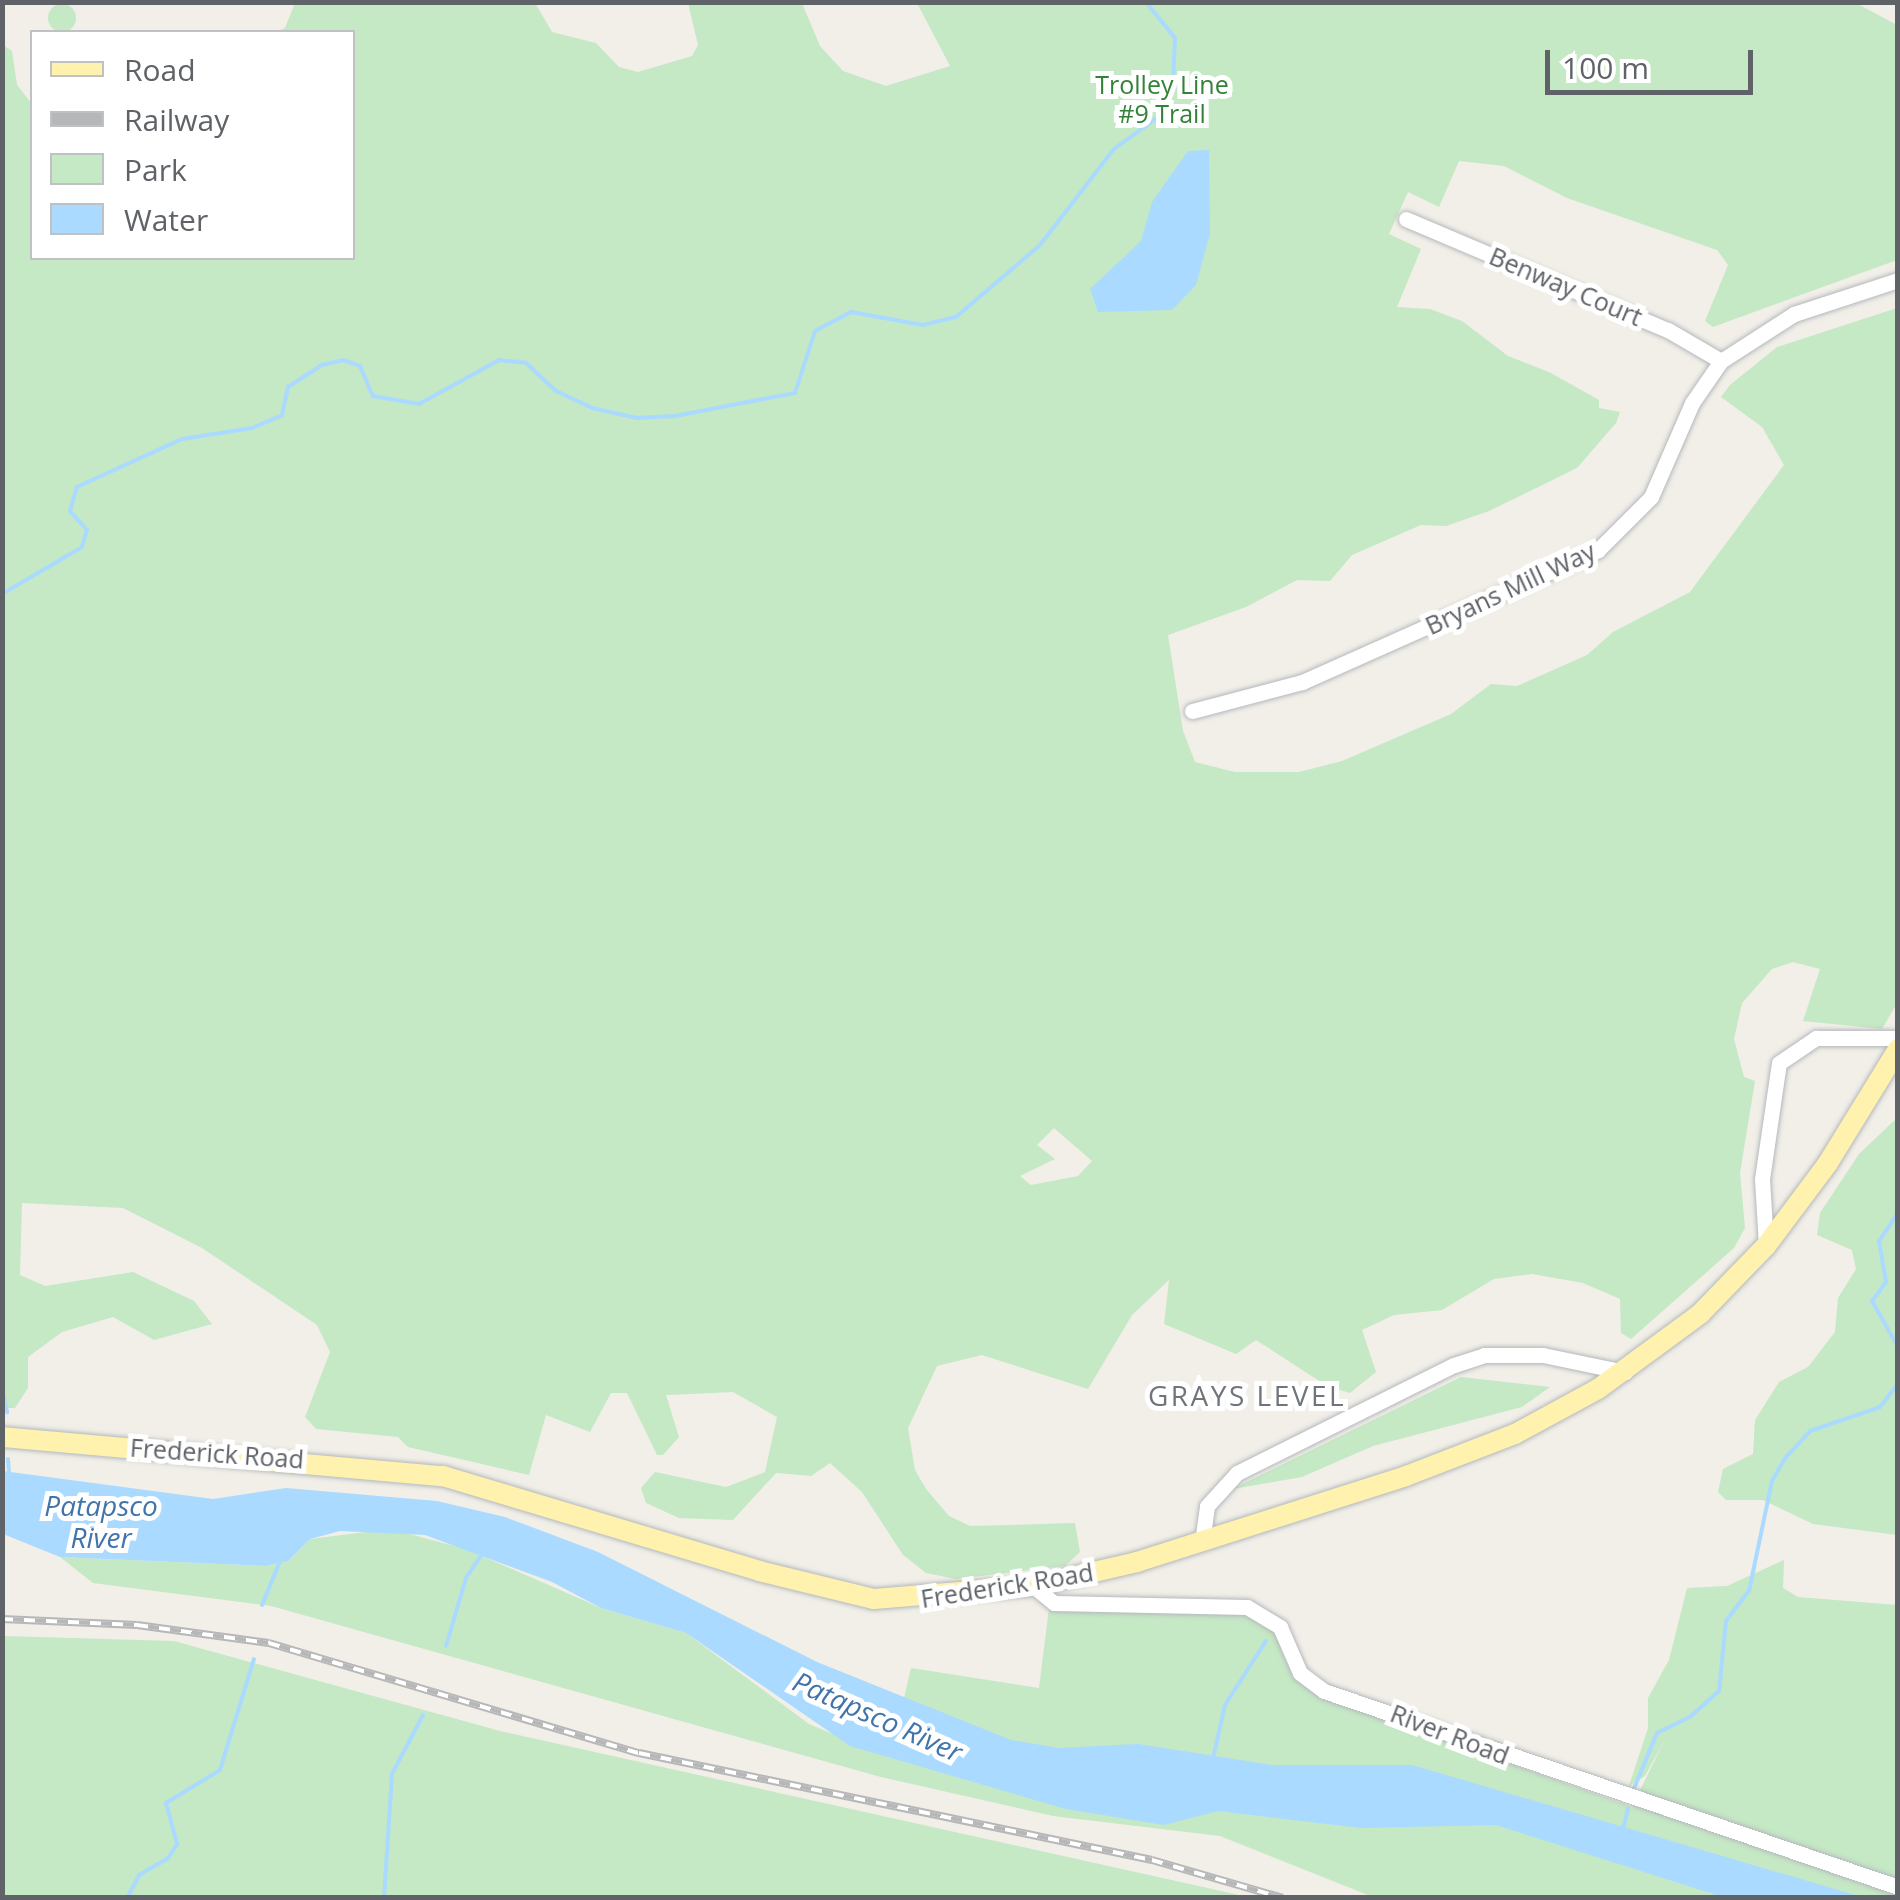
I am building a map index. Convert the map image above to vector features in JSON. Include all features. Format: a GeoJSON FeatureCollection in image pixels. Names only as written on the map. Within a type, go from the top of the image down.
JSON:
{"type":"FeatureCollection","features":[{"type":"Feature","properties":{"kind":"main road","name":"Frederick Road"},"geometry":{"type":"LineString","coordinates":[[2,1437],[444,1476],[759,1572],[874,1598],[1033,1586],[1202,1542],[1469,1452],[1556,1414],[1624,1372],[1700,1314],[1766,1246],[1828,1162],[1898,1048]]}},
{"type":"Feature","properties":{"kind":"street","name":"Benway Court"},"geometry":{"type":"LineString","coordinates":[[1406,219],[1668,330],[1721,361]]}},
{"type":"Feature","properties":{"kind":"street","name":"Bryans Mill Way"},"geometry":{"type":"LineString","coordinates":[[1192,712],[1302,682],[1598,550],[1651,497],[1692,404],[1721,361],[1794,314],[1898,280]]}},
{"type":"Feature","properties":{"kind":"street"},"geometry":{"type":"LineString","coordinates":[[1766,1246],[1762,1179],[1779,1063],[1816,1038],[1898,1038]]}},
{"type":"Feature","properties":{"kind":"street"},"geometry":{"type":"LineString","coordinates":[[1202,1542],[1207,1506],[1237,1473],[1454,1364],[1484,1355],[1542,1355],[1624,1372]]}},
{"type":"Feature","properties":{"kind":"street","name":"River Road"},"geometry":{"type":"LineString","coordinates":[[1033,1586],[1054,1603],[1248,1607],[1280,1627],[1300,1674],[1324,1691],[1898,1887]]}},
{"type":"Feature","properties":{"kind":"green space","name":"Trolley Line #9 Trail"},"geometry":{"type":"Polygon","coordinates":[[[1854,2],[1897,25],[1897,260],[1713,327],[1705,321],[1728,265],[1717,250],[1567,198],[1504,166],[1459,161],[1439,207],[1408,192],[1389,234],[1421,249],[1397,307],[1430,309],[1462,321],[1508,356],[1551,373],[1599,400],[1599,408],[1620,412],[1616,423],[1577,468],[1489,511],[1446,526],[1421,525],[1352,555],[1330,581],[1297,580],[1246,607],[1168,635],[1183,731],[1195,762],[1235,772],[1299,772],[1342,761],[1451,714],[1491,684],[1517,686],[1587,655],[1613,632],[1690,592],[1784,465],[1762,427],[1721,397],[1730,385],[1777,347],[1897,308],[1897,1003],[1882,1029],[1803,1021],[1820,969],[1793,962],[1772,969],[1742,1003],[1734,1039],[1744,1077],[1755,1081],[1740,1173],[1745,1228],[1734,1248],[1631,1339],[1621,1333],[1620,1299],[1583,1283],[1532,1274],[1494,1279],[1442,1310],[1394,1315],[1362,1330],[1376,1372],[1350,1393],[1327,1386],[1256,1340],[1236,1354],[1164,1324],[1169,1280],[1132,1315],[1088,1389],[982,1355],[937,1366],[908,1428],[915,1470],[926,1489],[949,1516],[970,1526],[1075,1523],[1080,1552],[1065,1566],[956,1579],[926,1573],[903,1555],[862,1492],[830,1463],[811,1476],[776,1473],[733,1520],[679,1518],[646,1503],[641,1488],[655,1472],[726,1487],[765,1472],[777,1417],[733,1392],[666,1395],[679,1437],[663,1455],[657,1455],[627,1393],[611,1393],[590,1432],[546,1415],[529,1475],[408,1447],[398,1437],[316,1429],[305,1417],[330,1352],[317,1325],[202,1248],[123,1208],[22,1203],[20,1275],[45,1286],[133,1272],[194,1301],[212,1324],[154,1340],[113,1317],[62,1332],[28,1357],[28,1388],[15,1408],[3,1408],[3,45],[12,51],[17,85],[30,101],[30,260],[355,260],[355,30],[280,30],[285,28],[295,3],[535,3],[552,32],[596,43],[619,67],[638,72],[692,56],[698,45],[688,3],[802,3],[820,46],[843,71],[886,86],[950,66],[917,3],[1854,2]],[[1054,1128],[1037,1145],[1055,1159],[1020,1176],[1031,1185],[1078,1176],[1092,1161],[1054,1128]]]}},
{"type":"Feature","properties":{"kind":"green space"},"geometry":{"type":"Polygon","coordinates":[[[57,5],[67,5],[75,13],[75,23],[69,30],[55,30],[49,23],[49,13],[57,5]]]}},
{"type":"Feature","properties":{"kind":"green space"},"geometry":{"type":"Polygon","coordinates":[[[1897,1118],[1897,1535],[1813,1524],[1763,1500],[1726,1500],[1718,1492],[1723,1469],[1753,1454],[1755,1420],[1779,1382],[1808,1367],[1835,1332],[1838,1298],[1856,1269],[1852,1250],[1817,1235],[1820,1213],[1859,1154],[1897,1118]]]}},
{"type":"Feature","properties":{"kind":"green space"},"geometry":{"type":"Polygon","coordinates":[[[1461,1377],[1550,1387],[1522,1407],[1373,1446],[1302,1477],[1232,1489],[1461,1377]]]}},
{"type":"Feature","properties":{"kind":"green space"},"geometry":{"type":"Polygon","coordinates":[[[390,1529],[466,1549],[601,1608],[686,1633],[809,1724],[890,1758],[911,1668],[1039,1688],[1049,1608],[1244,1613],[1274,1632],[1293,1677],[1321,1696],[1632,1807],[1664,1741],[1645,1776],[1629,1786],[1648,1728],[1648,1698],[1669,1660],[1687,1588],[1727,1586],[1784,1560],[1783,1588],[1798,1597],[1897,1605],[1897,1897],[1373,1897],[1220,1836],[1053,1816],[881,1777],[271,1606],[93,1583],[60,1557],[265,1566],[288,1561],[310,1539],[390,1529]]]}},
{"type":"Feature","properties":{"kind":"green space"},"geometry":{"type":"Polygon","coordinates":[[[3,1636],[174,1641],[500,1731],[1248,1897],[3,1897],[3,1636]]]}},
{"type":"Feature","properties":{"kind":"water"},"geometry":{"type":"Polygon","coordinates":[[[1209,150],[1210,234],[1196,285],[1172,310],[1098,312],[1090,289],[1141,241],[1152,202],[1188,151],[1209,150]]]}},
{"type":"Feature","properties":{"kind":"water","name":"Patapsco River"},"geometry":{"type":"Polygon","coordinates":[[[3,1471],[213,1499],[286,1488],[437,1501],[505,1517],[598,1552],[817,1662],[1011,1740],[1059,1748],[1138,1744],[1272,1765],[1412,1765],[1862,1897],[1723,1897],[1496,1825],[1361,1828],[1218,1811],[1164,1825],[1066,1809],[850,1746],[686,1633],[601,1608],[552,1582],[425,1535],[340,1531],[310,1539],[288,1561],[265,1566],[60,1557],[3,1534],[3,1471]]]}},
{"type":"Feature","properties":{"kind":"waterway"},"geometry":{"type":"LineString","coordinates":[[2,594],[82,547],[87,530],[70,511],[77,487],[182,439],[252,428],[282,415],[288,387],[322,365],[343,360],[360,366],[373,396],[419,404],[499,360],[526,363],[556,391],[592,408],[637,418],[675,416],[795,393],[815,331],[851,312],[923,325],[956,317],[1040,245],[1114,149],[1158,117],[1173,83],[1175,38],[1146,2]]}},
{"type":"Feature","properties":{"kind":"waterway"},"geometry":{"type":"LineString","coordinates":[[2,1110],[2,1124]]}},
{"type":"Feature","properties":{"kind":"waterway"},"geometry":{"type":"LineString","coordinates":[[1898,1213],[1879,1241],[1886,1282],[1872,1301],[1898,1347]]}},
{"type":"Feature","properties":{"kind":"waterway"},"geometry":{"type":"LineString","coordinates":[[1633,1791],[1657,1733],[1690,1717],[1719,1691],[1726,1621],[1749,1591],[1772,1481],[1786,1457],[1810,1431],[1880,1407],[1898,1384]]}},
{"type":"Feature","properties":{"kind":"waterway"},"geometry":{"type":"LineString","coordinates":[[2,1390],[7,1412]]}},
{"type":"Feature","properties":{"kind":"waterway"},"geometry":{"type":"LineString","coordinates":[[8,1459],[9,1474]]}},
{"type":"Feature","properties":{"kind":"waterway"},"geometry":{"type":"LineString","coordinates":[[446,1646],[466,1578],[482,1554]]}},
{"type":"Feature","properties":{"kind":"waterway"},"geometry":{"type":"LineString","coordinates":[[262,1605],[281,1559]]}},
{"type":"Feature","properties":{"kind":"waterway"},"geometry":{"type":"LineString","coordinates":[[1213,1758],[1225,1705],[1266,1641]]}},
{"type":"Feature","properties":{"kind":"waterway"},"geometry":{"type":"LineString","coordinates":[[127,1898],[139,1875],[168,1858],[177,1844],[166,1803],[220,1770],[254,1659]]}},
{"type":"Feature","properties":{"kind":"waterway"},"geometry":{"type":"LineString","coordinates":[[384,1898],[392,1774],[423,1715]]}},
{"type":"Feature","properties":{"kind":"waterway"},"geometry":{"type":"LineString","coordinates":[[1622,1833],[1628,1809]]}},
{"type":"Feature","properties":{"kind":"railway"},"geometry":{"type":"LineString","coordinates":[[2,1619],[137,1625],[269,1643],[639,1753],[1152,1860],[1283,1898]]}},
{"type":"Feature","properties":{"kind":"district","name":"GRAYS LEVEL"},"geometry":{"type":"Point","coordinates":[1247,1395]}}]}
